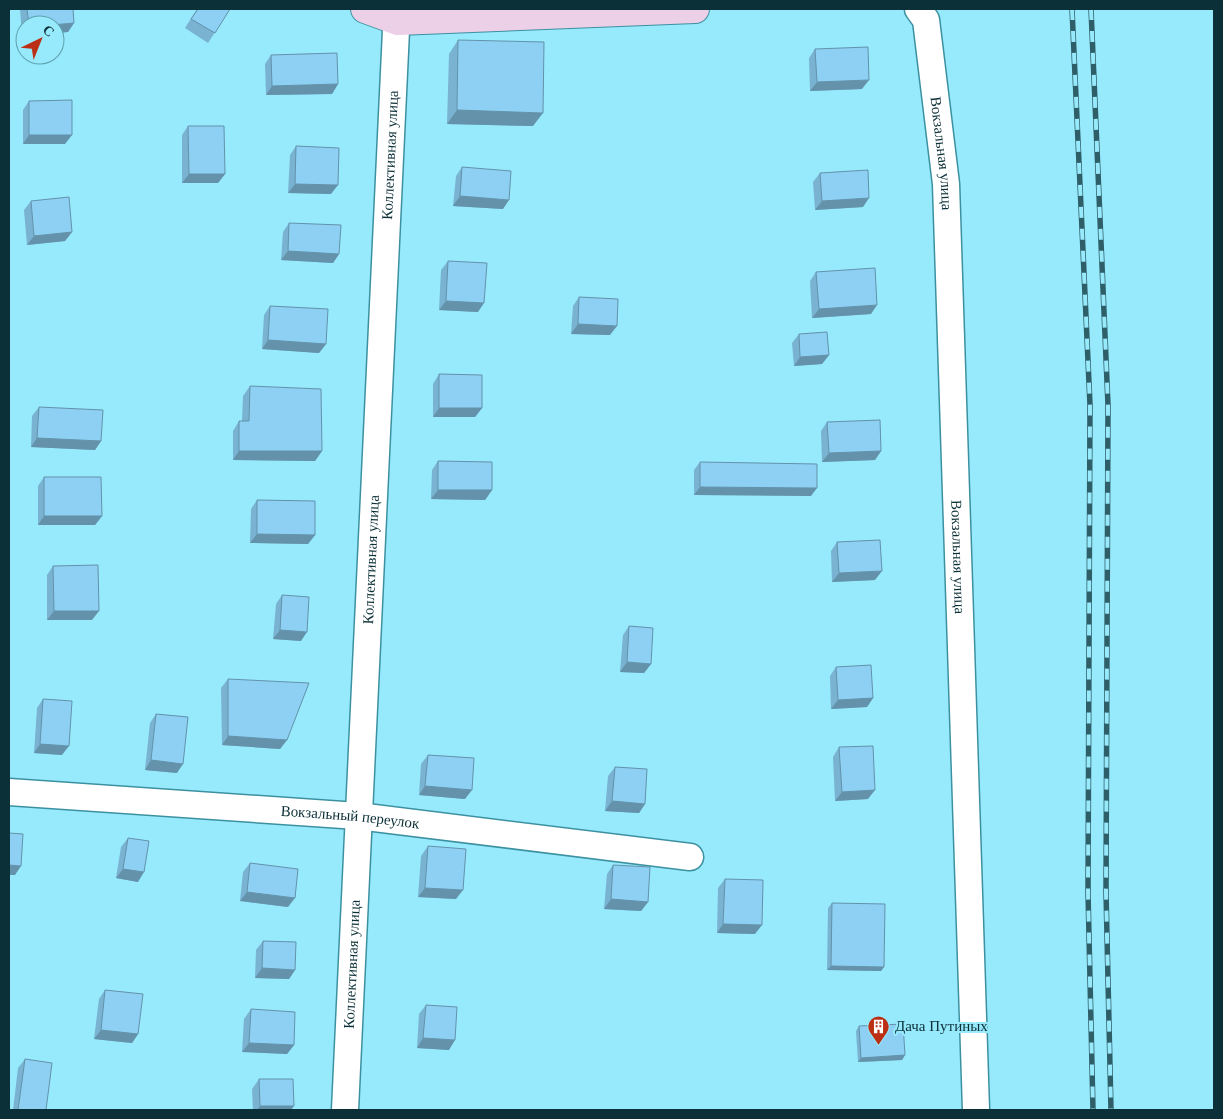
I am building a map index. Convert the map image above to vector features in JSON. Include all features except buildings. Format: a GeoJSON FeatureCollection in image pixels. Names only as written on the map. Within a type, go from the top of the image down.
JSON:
{"type":"FeatureCollection","features":[{"type":"Feature","properties":{"kind":"street"},"geometry":{"type":"LineString","coordinates":[[365,9],[397,15],[695,9]]}},
{"type":"Feature","properties":{"kind":"street","name":"Вокзальная улица"},"geometry":{"type":"LineString","coordinates":[[918,9],[926,20],[946,184],[976,1110]]}},
{"type":"Feature","properties":{"kind":"street","name":"Коллективная улица"},"geometry":{"type":"LineString","coordinates":[[345,1110],[397,15]]}},
{"type":"Feature","properties":{"kind":"street","name":"Вокзальный переулок"},"geometry":{"type":"LineString","coordinates":[[9,792],[358,816],[690,857]]}},
{"type":"Feature","properties":{"kind":"railway"},"geometry":{"type":"LineString","coordinates":[[1072,9],[1090,405],[1088,892],[1093,1110]]}},
{"type":"Feature","properties":{"kind":"railway"},"geometry":{"type":"LineString","coordinates":[[1091,9],[1108,405],[1106,892],[1111,1110]]}},
{"type":"Feature","properties":{"kind":"place","name":"Дача Путиных"},"geometry":{"type":"Point","coordinates":[879,1045]}}]}
